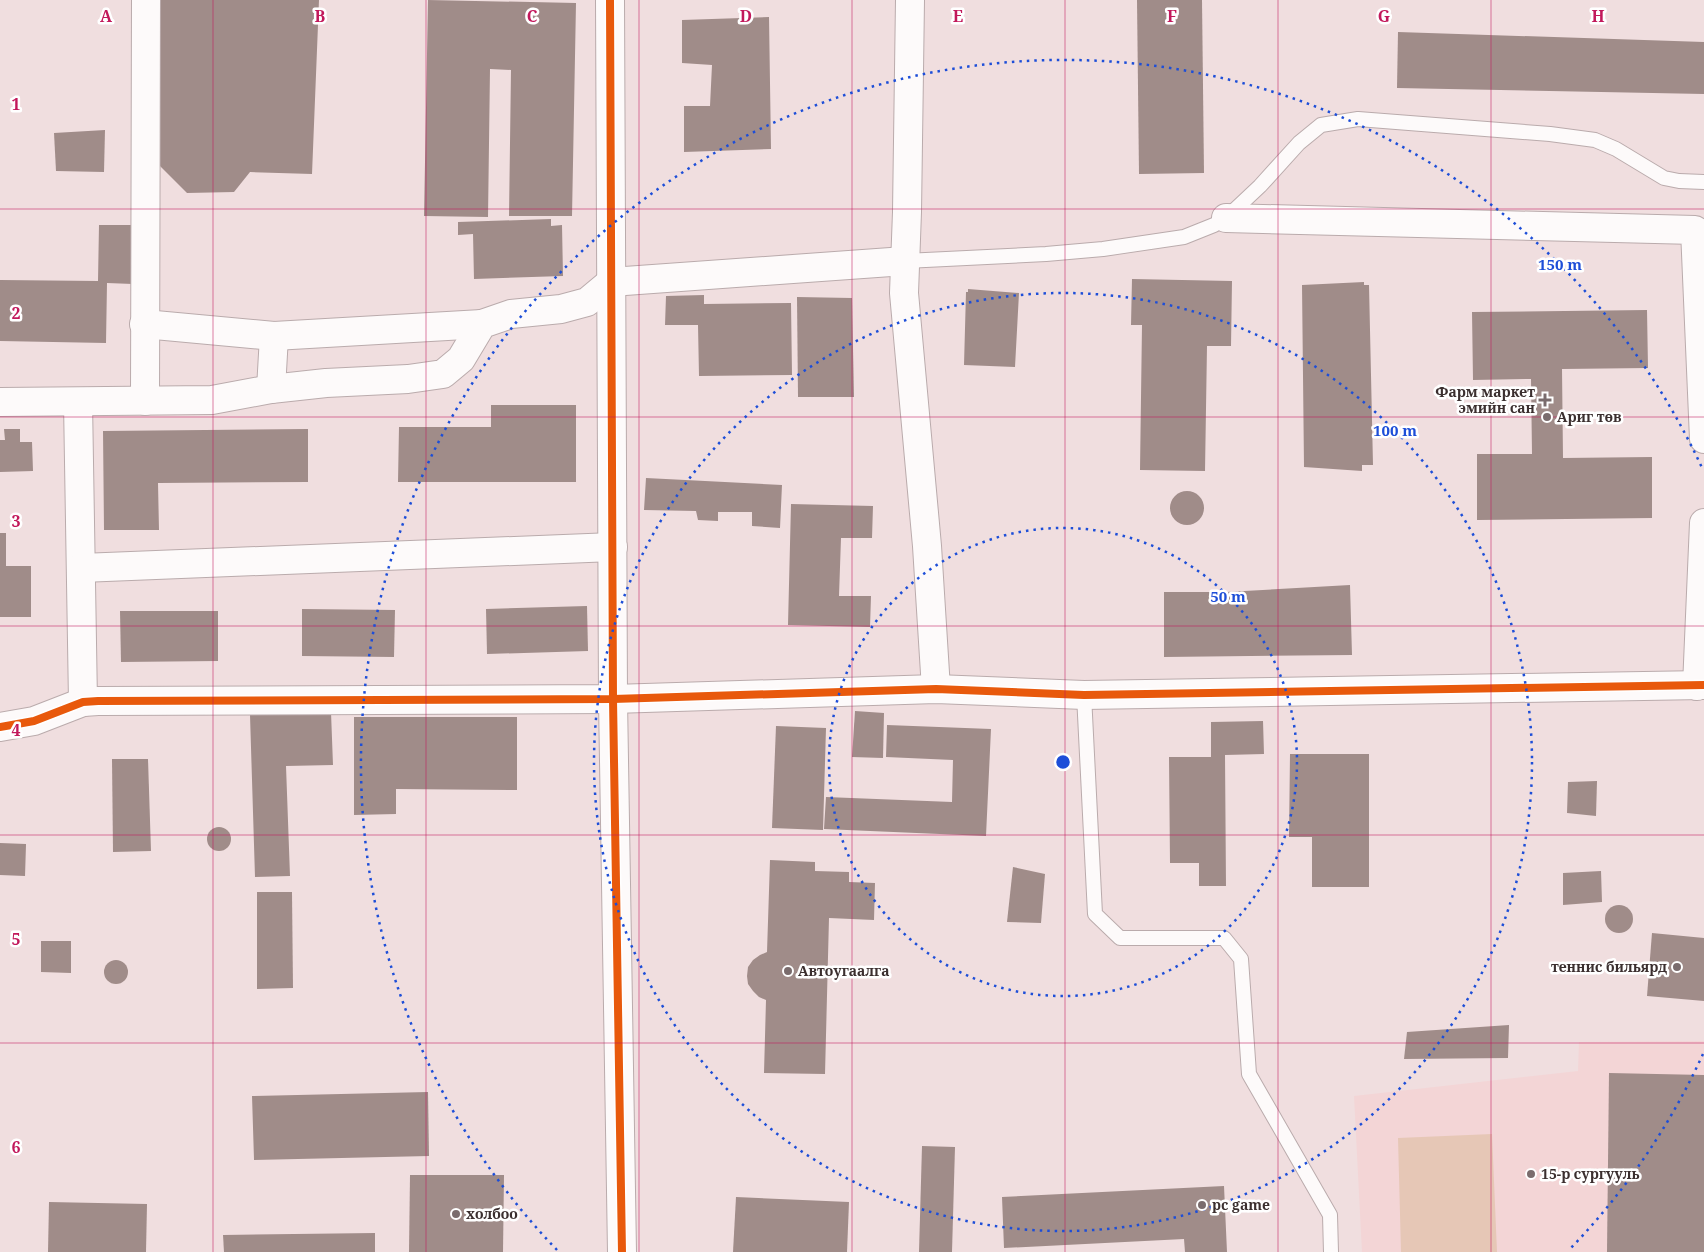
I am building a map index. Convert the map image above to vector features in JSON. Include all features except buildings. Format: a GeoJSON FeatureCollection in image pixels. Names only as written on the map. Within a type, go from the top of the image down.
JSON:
{"type":"FeatureCollection","features":[{"type":"Feature","properties":{"kind":"street"},"geometry":{"type":"LineString","coordinates":[[145,401],[146,0]]}},
{"type":"Feature","properties":{"kind":"street"},"geometry":{"type":"LineString","coordinates":[[610,0],[614,699],[622,1252]]}},
{"type":"Feature","properties":{"kind":"street"},"geometry":{"type":"LineString","coordinates":[[910,0],[904,293],[928,546],[936,689]]}},
{"type":"Feature","properties":{"kind":"street"},"geometry":{"type":"LineString","coordinates":[[1226,218],[1695,230],[1704,439]]}},
{"type":"Feature","properties":{"kind":"street"},"geometry":{"type":"LineString","coordinates":[[144,324],[274,336],[482,324],[511,314],[561,310],[587,302],[612,282],[905,261]]}},
{"type":"Feature","properties":{"kind":"street"},"geometry":{"type":"LineString","coordinates":[[0,402],[212,400],[271,389],[326,383],[408,379],[443,374],[461,359],[482,324]]}},
{"type":"Feature","properties":{"kind":"street"},"geometry":{"type":"LineString","coordinates":[[271,389],[274,336]]}},
{"type":"Feature","properties":{"kind":"street"},"geometry":{"type":"LineString","coordinates":[[78,402],[83,702]]}},
{"type":"Feature","properties":{"kind":"street"},"geometry":{"type":"LineString","coordinates":[[0,727],[34,721],[83,702],[98,700],[614,699],[936,689],[1084,695],[1701,686],[1704,523]]}},
{"type":"Feature","properties":{"kind":"street"},"geometry":{"type":"LineString","coordinates":[[81,568],[613,547]]}},
{"type":"Feature","properties":{"kind":"lane"},"geometry":{"type":"LineString","coordinates":[[905,261],[1104,249],[1184,236],[1214,225],[1226,218],[1260,186],[1298,143],[1321,125],[1358,119],[1550,134],[1595,140],[1616,149],[1664,178],[1704,182]]}},
{"type":"Feature","properties":{"kind":"lane"},"geometry":{"type":"LineString","coordinates":[[1084,695],[1095,914],[1120,938],[1224,938],[1241,959],[1249,1074],[1330,1215],[1331,1252]]}},
{"type":"Feature","properties":{"kind":"shaded area","name":"15-р сургууль"},"geometry":{"type":"Polygon","coordinates":[[[1704,1041],[1704,1252],[1362,1252],[1354,1096],[1578,1071],[1579,1042],[1704,1041]]]}},
{"type":"Feature","properties":{"kind":"shaded area"},"geometry":{"type":"Polygon","coordinates":[[[1492,1134],[1497,1252],[1401,1252],[1398,1138],[1492,1134]]]}},
{"type":"Feature","properties":{"kind":"cycle path"},"geometry":{"type":"LineString","coordinates":[[610,0],[613,699],[622,1252]]}},
{"type":"Feature","properties":{"kind":"cycle path"},"geometry":{"type":"LineString","coordinates":[[0,727],[34,721],[83,702],[98,701],[613,699],[936,689],[1084,695],[1704,685]]}},
{"type":"Feature","properties":{"kind":"place","name":"Фарм маркет эмийн сан"},"geometry":{"type":"Point","coordinates":[1545,400]}},
{"type":"Feature","properties":{"kind":"place","name":"Ариг төв"},"geometry":{"type":"Point","coordinates":[1547,417]}},
{"type":"Feature","properties":{"kind":"place","name":"теннис бильярд"},"geometry":{"type":"Point","coordinates":[1677,967]}},
{"type":"Feature","properties":{"kind":"place","name":"Автоугаалга"},"geometry":{"type":"Point","coordinates":[788,971]}},
{"type":"Feature","properties":{"kind":"place","name":"15-р сургууль"},"geometry":{"type":"Point","coordinates":[1531,1174]}},
{"type":"Feature","properties":{"kind":"place","name":"pc game"},"geometry":{"type":"Point","coordinates":[1202,1205]}},
{"type":"Feature","properties":{"kind":"place","name":"холбоо"},"geometry":{"type":"Point","coordinates":[456,1214]}}]}
